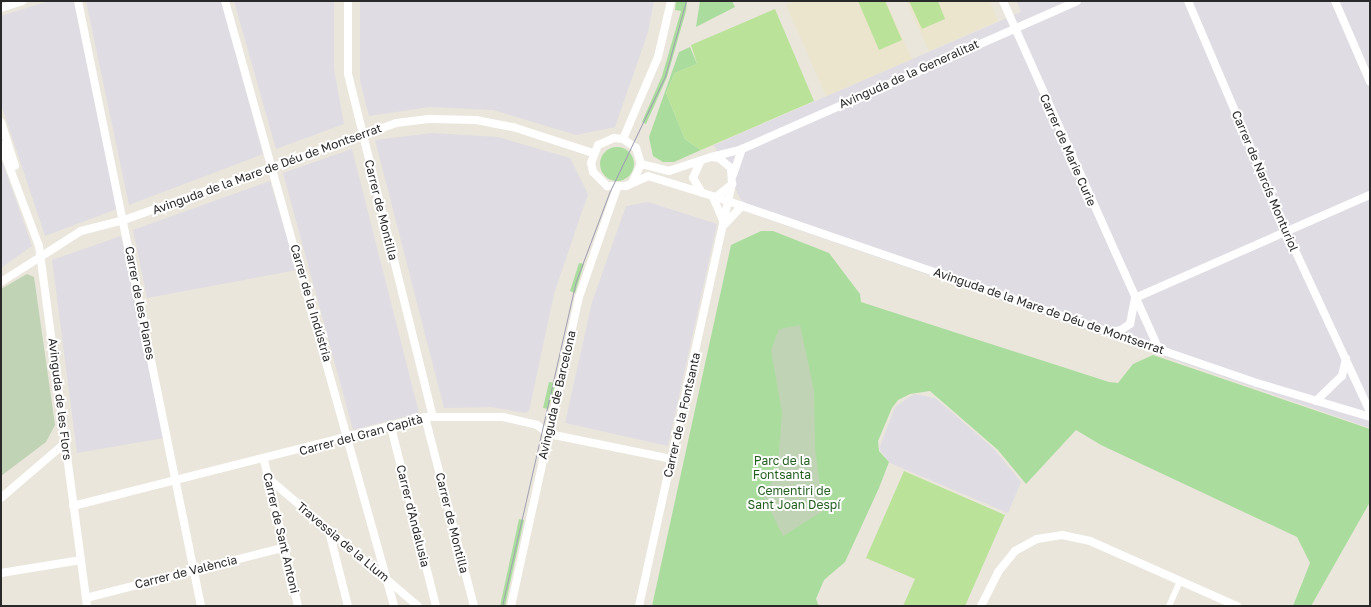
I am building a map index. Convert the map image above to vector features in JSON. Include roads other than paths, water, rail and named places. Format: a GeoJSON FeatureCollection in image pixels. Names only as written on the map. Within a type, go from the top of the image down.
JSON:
{"type":"FeatureCollection","features":[{"type":"Feature","properties":{"kind":"street"},"geometry":{"type":"LineString","coordinates":[[1,8],[23,1]]}},
{"type":"Feature","properties":{"kind":"street","name":"Carrer de les Planes"},"geometry":{"type":"LineString","coordinates":[[78,1],[124,220],[201,606]]}},
{"type":"Feature","properties":{"kind":"street","name":"Carrer de la Indústria"},"geometry":{"type":"LineString","coordinates":[[225,1],[271,168],[349,436],[385,578],[394,606]]}},
{"type":"Feature","properties":{"kind":"street","name":"Carrer de Montilla"},"geometry":{"type":"LineString","coordinates":[[348,1],[348,74],[474,606]]}},
{"type":"Feature","properties":{"kind":"street"},"geometry":{"type":"LineString","coordinates":[[623,139],[658,57],[671,1]]}},
{"type":"Feature","properties":{"kind":"street","name":"Carrer de Marie Curie"},"geometry":{"type":"LineString","coordinates":[[1003,1],[1014,29],[1159,350]]}},
{"type":"Feature","properties":{"kind":"street","name":"Avinguda de la Generalitat"},"geometry":{"type":"LineString","coordinates":[[711,157],[742,149],[1076,1]]}},
{"type":"Feature","properties":{"kind":"street","name":"Carrer de Narcís Monturiol"},"geometry":{"type":"LineString","coordinates":[[1188,1],[1287,233],[1370,412]]}},
{"type":"Feature","properties":{"kind":"street"},"geometry":{"type":"LineString","coordinates":[[1335,1],[1370,82]]}},
{"type":"Feature","properties":{"kind":"street","name":"Avinguda de la Mare de Déu de Montserrat"},"geometry":{"type":"LineString","coordinates":[[1,282],[81,232],[124,220],[271,168],[361,133],[431,119],[476,120],[514,127],[593,153]]}},
{"type":"Feature","properties":{"kind":"street","name":"Avinguda de les Flors"},"geometry":{"type":"LineString","coordinates":[[1,122],[41,258],[86,602]]}},
{"type":"Feature","properties":{"kind":"street"},"geometry":{"type":"LineString","coordinates":[[633,181],[641,164],[636,148],[623,139],[606,140],[593,153],[592,168],[599,181],[617,188],[633,181],[654,176],[730,201]]}},
{"type":"Feature","properties":{"kind":"street","name":"Avinguda de les Flors"},"geometry":{"type":"LineString","coordinates":[[1,145],[22,194]]}},
{"type":"Feature","properties":{"kind":"street"},"geometry":{"type":"LineString","coordinates":[[714,197],[732,180],[742,149]]}},
{"type":"Feature","properties":{"kind":"street"},"geometry":{"type":"LineString","coordinates":[[641,164],[669,171],[700,162],[711,157],[726,162],[732,180]]}},
{"type":"Feature","properties":{"kind":"street"},"geometry":{"type":"LineString","coordinates":[[700,162],[693,178],[702,193]]}},
{"type":"Feature","properties":{"kind":"street","name":"Carrer de la Fontsanta"},"geometry":{"type":"LineString","coordinates":[[639,606],[725,224],[730,201],[732,180]]}},
{"type":"Feature","properties":{"kind":"street","name":"Avinguda de Barcelona"},"geometry":{"type":"LineString","coordinates":[[511,606],[579,298],[617,188]]}},
{"type":"Feature","properties":{"kind":"street"},"geometry":{"type":"LineString","coordinates":[[1109,332],[1122,330],[1130,324],[1135,298],[1370,196]]}},
{"type":"Feature","properties":{"kind":"street"},"geometry":{"type":"LineString","coordinates":[[714,197],[725,224],[742,206]]}},
{"type":"Feature","properties":{"kind":"street","name":"Avinguda de la Mare de Déu de Montserrat"},"geometry":{"type":"LineString","coordinates":[[730,201],[1159,350],[1370,417]]}},
{"type":"Feature","properties":{"kind":"street"},"geometry":{"type":"LineString","coordinates":[[1316,401],[1342,376],[1346,358]]}},
{"type":"Feature","properties":{"kind":"street","name":"Carrer del Gran Capità"},"geometry":{"type":"LineString","coordinates":[[74,506],[176,480],[264,460],[349,436],[429,417],[503,417],[536,425],[549,434],[672,460]]}},
{"type":"Feature","properties":{"kind":"street","name":"Carrer d'Andalusia"},"geometry":{"type":"LineString","coordinates":[[390,426],[436,606]]}},
{"type":"Feature","properties":{"kind":"street"},"geometry":{"type":"LineString","coordinates":[[1,498],[66,442]]}},
{"type":"Feature","properties":{"kind":"street","name":"Carrer de Sant Antoni"},"geometry":{"type":"LineString","coordinates":[[264,460],[286,547],[298,606]]}},
{"type":"Feature","properties":{"kind":"street","name":"Travessia de la Llum"},"geometry":{"type":"LineString","coordinates":[[268,478],[418,606]]}},
{"type":"Feature","properties":{"kind":"street"},"geometry":{"type":"LineString","coordinates":[[329,531],[348,606]]}},
{"type":"Feature","properties":{"kind":"street"},"geometry":{"type":"LineString","coordinates":[[982,606],[1004,563],[1037,538],[1062,535],[1080,537],[1236,606]]}},
{"type":"Feature","properties":{"kind":"street","name":"Carrer de València"},"geometry":{"type":"LineString","coordinates":[[86,602],[195,570],[286,547]]}},
{"type":"Feature","properties":{"kind":"street"},"geometry":{"type":"LineString","coordinates":[[1,573],[81,560]]}},
{"type":"Feature","properties":{"kind":"street"},"geometry":{"type":"LineString","coordinates":[[1169,606],[1180,581]]}},
{"type":"Feature","properties":{"kind":"tram line"},"geometry":{"type":"LineString","coordinates":[[502,606],[576,281],[609,193],[665,76],[686,1]]}},
{"type":"Feature","properties":{"kind":"park label","name":"Parc de la Fontsanta"},"geometry":{"type":"Point","coordinates":[782,468]}},
{"type":"Feature","properties":{"kind":"park label","name":"Cementiri de Sant Joan Despí"},"geometry":{"type":"Point","coordinates":[794,498]}}]}
